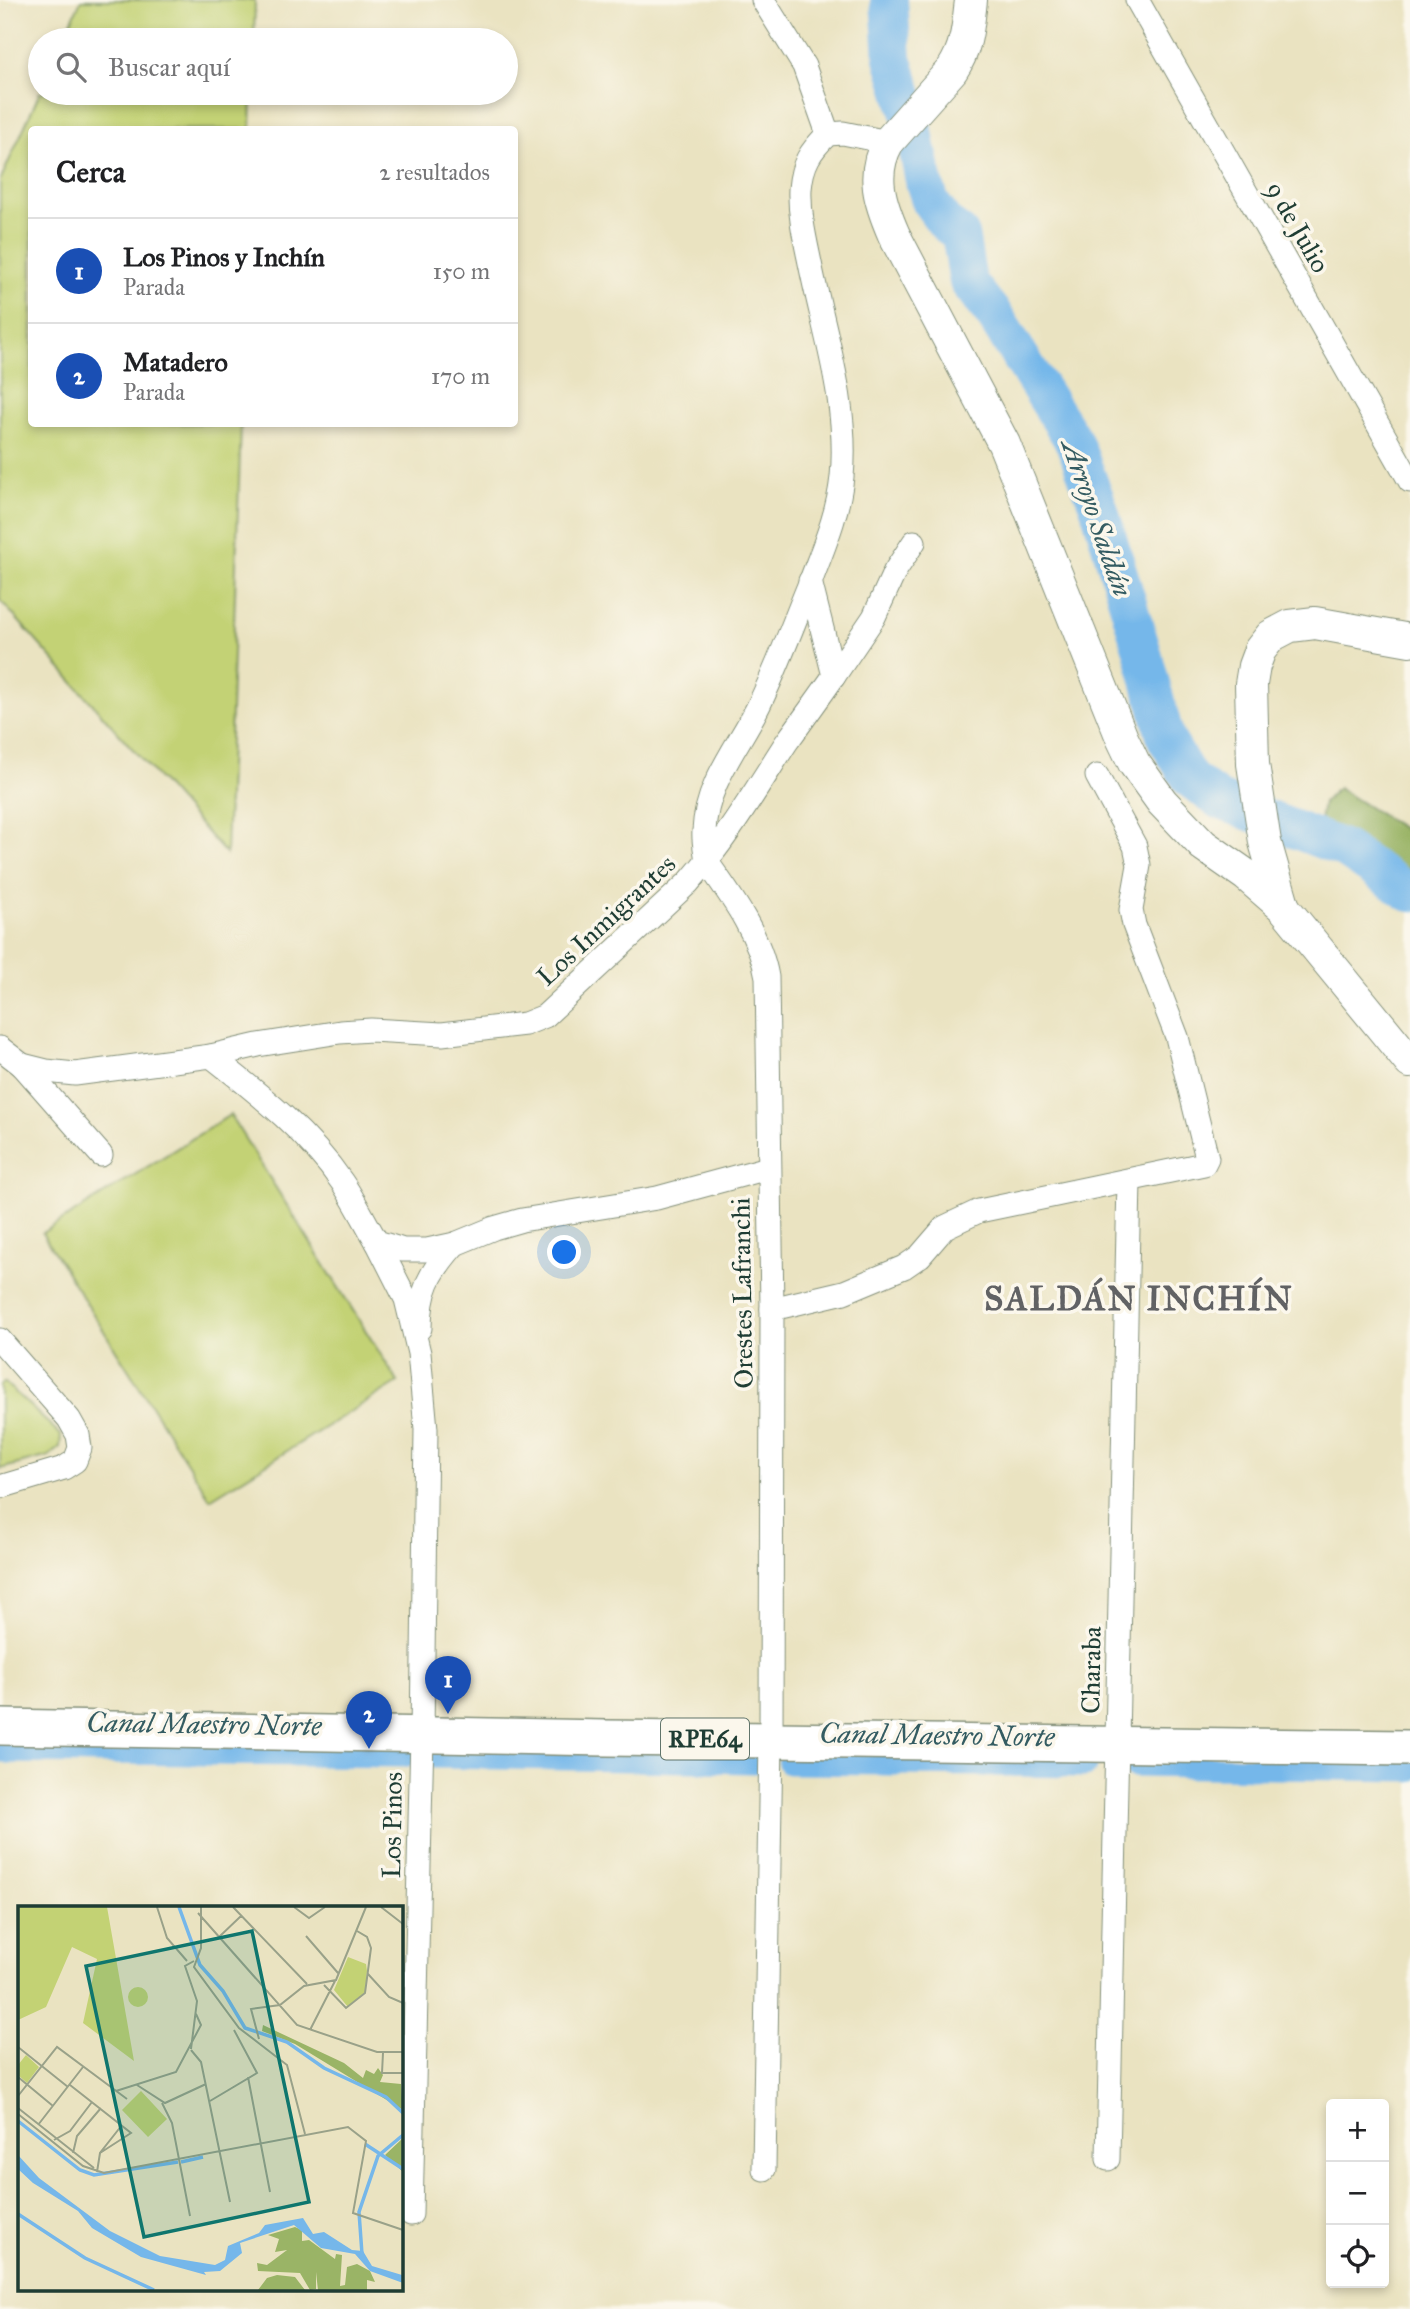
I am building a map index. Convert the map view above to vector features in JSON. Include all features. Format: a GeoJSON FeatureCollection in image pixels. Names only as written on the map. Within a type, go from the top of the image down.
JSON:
{"type":"FeatureCollection","features":[{"type":"Feature","properties":{"kind":"main road"},"geometry":{"type":"LineString","coordinates":[[971,0],[964,48],[959,60],[888,142],[878,169],[878,189],[883,210],[1004,444],[1134,763],[1162,802],[1203,845],[1284,908],[1410,1062]]}},
{"type":"Feature","properties":{"kind":"main road"},"geometry":{"type":"LineString","coordinates":[[1284,908],[1267,847],[1253,764],[1251,684],[1260,650],[1271,636],[1290,625],[1315,623],[1410,640]]}},
{"type":"Feature","properties":{"kind":"main road"},"geometry":{"type":"LineString","coordinates":[[1228,862],[1252,867],[1264,861],[1267,847]]}},
{"type":"Feature","properties":{"kind":"main road","name":"RPE64"},"geometry":{"type":"LineString","coordinates":[[0,1727],[1410,1748]]}},
{"type":"Feature","properties":{"kind":"street"},"geometry":{"type":"LineString","coordinates":[[763,0],[804,66],[828,134],[843,133],[888,142]]}},
{"type":"Feature","properties":{"kind":"street","name":"9 de Julio"},"geometry":{"type":"LineString","coordinates":[[1137,0],[1410,481]]}},
{"type":"Feature","properties":{"kind":"street","name":"Los Inmigrantes"},"geometry":{"type":"LineString","coordinates":[[22,1065],[75,1074],[211,1056],[340,1031],[442,1034],[526,1024],[545,1016],[573,992],[707,862],[704,831],[713,787],[757,710],[776,669],[830,534],[838,505],[843,446],[835,372],[802,220],[800,190],[809,153],[828,134]]}},
{"type":"Feature","properties":{"kind":"street"},"geometry":{"type":"LineString","coordinates":[[707,862],[874,617],[895,571],[914,542]]}},
{"type":"Feature","properties":{"kind":"street"},"geometry":{"type":"LineString","coordinates":[[810,581],[834,676]]}},
{"type":"Feature","properties":{"kind":"street"},"geometry":{"type":"LineString","coordinates":[[772,1309],[844,1292],[904,1267],[920,1256],[945,1227],[979,1211],[1204,1164],[1208,1158],[1177,1037],[1134,925],[1131,910],[1139,865],[1135,846],[1097,776]]}},
{"type":"Feature","properties":{"kind":"street","name":"Orestes Lafranchi"},"geometry":{"type":"LineString","coordinates":[[707,862],[730,894],[757,945],[767,977],[772,1309],[771,1740],[764,2169]]}},
{"type":"Feature","properties":{"kind":"street"},"geometry":{"type":"LineString","coordinates":[[0,1048],[22,1065],[101,1155]]}},
{"type":"Feature","properties":{"kind":"street","name":"Los Pinos"},"geometry":{"type":"LineString","coordinates":[[211,1056],[275,1107],[313,1145],[343,1183],[406,1299],[419,1353]]}},
{"type":"Feature","properties":{"kind":"street"},"geometry":{"type":"LineString","coordinates":[[377,1242],[403,1250],[427,1250],[455,1244],[522,1220],[657,1198],[768,1168]]}},
{"type":"Feature","properties":{"kind":"street","name":"Charaba"},"geometry":{"type":"LineString","coordinates":[[1108,2159],[1129,1181]]}},
{"type":"Feature","properties":{"kind":"street","name":"Los Pinos"},"geometry":{"type":"LineString","coordinates":[[411,2214],[426,1429],[419,1353],[420,1310],[436,1265],[455,1244]]}},
{"type":"Feature","properties":{"kind":"street"},"geometry":{"type":"LineString","coordinates":[[0,1340],[7,1364],[69,1419],[78,1435],[80,1448],[75,1461],[64,1468],[0,1487]]}},
{"type":"Feature","properties":{"kind":"green space"},"geometry":{"type":"Polygon","coordinates":[[[81,0],[255,0],[254,28],[68,28],[81,0]]]}},
{"type":"Feature","properties":{"kind":"green space"},"geometry":{"type":"Polygon","coordinates":[[[34,105],[252,105],[251,126],[28,126],[28,427],[241,427],[226,854],[0,600],[0,181],[34,105]]]}},
{"type":"Feature","properties":{"kind":"green space"},"geometry":{"type":"Polygon","coordinates":[[[1338,788],[1410,833],[1410,891],[1318,832],[1323,803],[1338,788]]]}},
{"type":"Feature","properties":{"kind":"green space"},"geometry":{"type":"Polygon","coordinates":[[[230,1115],[398,1382],[210,1499],[42,1233],[230,1115]]]}},
{"type":"Feature","properties":{"kind":"green space"},"geometry":{"type":"Polygon","coordinates":[[[4,1382],[61,1435],[60,1447],[49,1456],[0,1469],[0,1385],[4,1382]]]}},
{"type":"Feature","properties":{"kind":"waterway","name":"Arroyo Saldán"},"geometry":{"type":"LineString","coordinates":[[889,0],[893,58],[910,114],[931,203],[946,224],[960,234],[968,282],[994,315],[1074,442],[1099,508],[1166,739],[1190,779],[1219,800],[1345,849],[1410,893]]}},
{"type":"Feature","properties":{"kind":"waterway","name":"Canal Maestro Norte"},"geometry":{"type":"LineString","coordinates":[[0,1752],[406,1756]]}},
{"type":"Feature","properties":{"kind":"waterway","name":"Canal Maestro Norte"},"geometry":{"type":"LineString","coordinates":[[434,1757],[754,1762]]}},
{"type":"Feature","properties":{"kind":"waterway","name":"Canal Maestro Norte"},"geometry":{"type":"LineString","coordinates":[[789,1763],[1085,1766]]}},
{"type":"Feature","properties":{"kind":"waterway","name":"Canal Maestro Norte"},"geometry":{"type":"LineString","coordinates":[[1133,1766],[1410,1770]]}},
{"type":"Feature","properties":{"kind":"place","name":"Los Pinos y Inchín"},"geometry":{"type":"Point","coordinates":[448,1714]}},
{"type":"Feature","properties":{"kind":"place","name":"Matadero"},"geometry":{"type":"Point","coordinates":[369,1749]}},
{"type":"Feature","properties":{"kind":"district","name":"SALDÁN INCHÍN"},"geometry":{"type":"Point","coordinates":[1139,1299]}}]}
